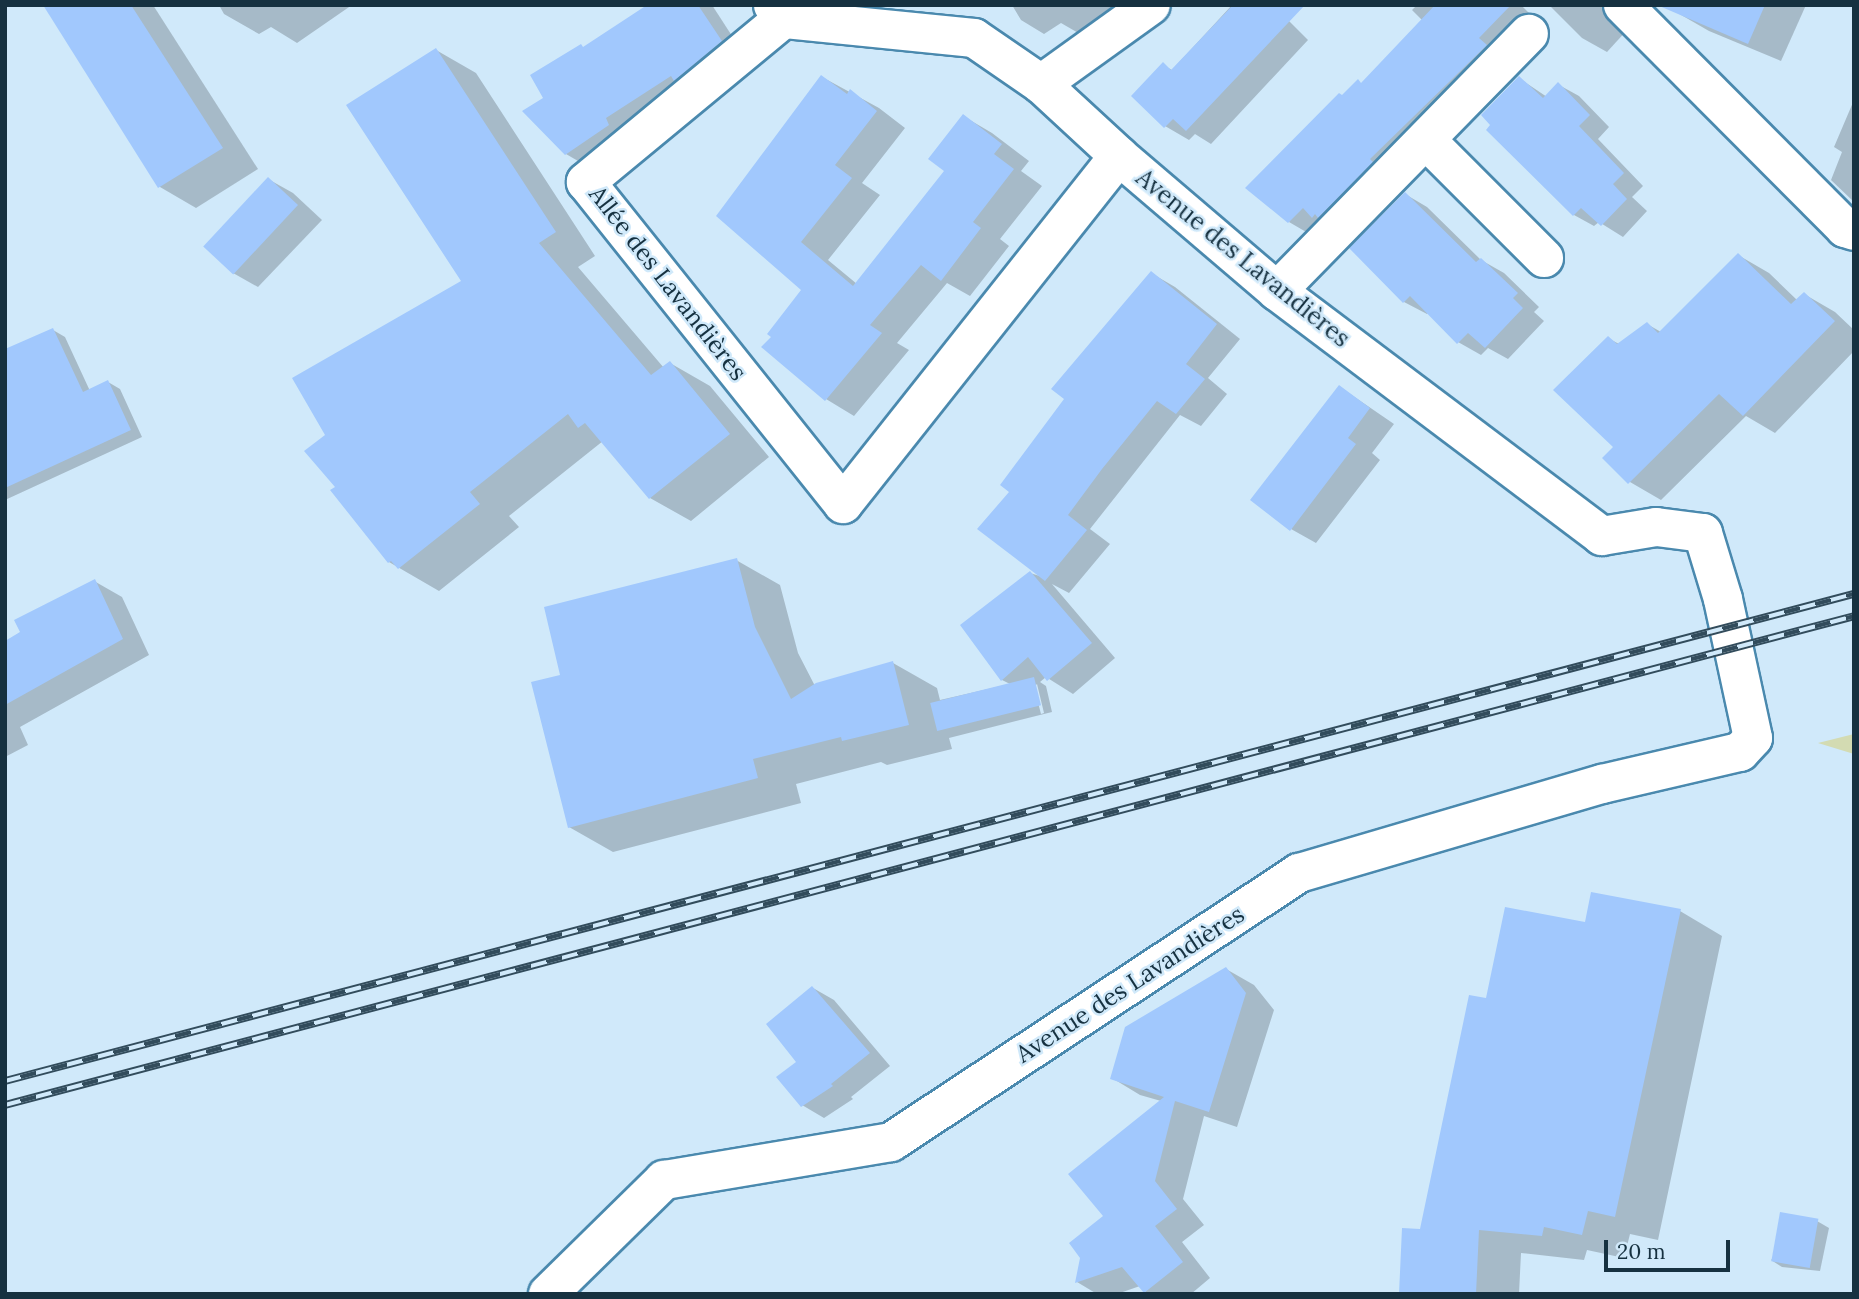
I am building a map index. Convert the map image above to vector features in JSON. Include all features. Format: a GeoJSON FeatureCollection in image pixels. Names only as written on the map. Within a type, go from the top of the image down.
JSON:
{"type":"FeatureCollection","features":[{"type":"Feature","properties":{"kind":"street"},"geometry":{"type":"LineString","coordinates":[[1041,84],[1151,5]]}},
{"type":"Feature","properties":{"kind":"street"},"geometry":{"type":"LineString","coordinates":[[1623,5],[1845,228],[1854,230]]}},
{"type":"Feature","properties":{"kind":"street","name":"Avenue des Lavandières"},"geometry":{"type":"LineString","coordinates":[[548,1294],[664,1180],[891,1142],[1299,873],[1602,784],[1740,752],[1753,738],[1735,650],[1703,533],[1657,527],[1602,536],[1277,291],[1119,156],[1041,84],[974,38],[778,12]]}},
{"type":"Feature","properties":{"kind":"street","name":"Allée des Lavandières"},"geometry":{"type":"LineString","coordinates":[[778,12],[586,182],[843,504],[1119,156]]}},
{"type":"Feature","properties":{"kind":"street"},"geometry":{"type":"LineString","coordinates":[[1277,291],[1529,34]]}},
{"type":"Feature","properties":{"kind":"street"},"geometry":{"type":"LineString","coordinates":[[1426,139],[1544,258]]}},
{"type":"Feature","properties":{"kind":"green space"},"geometry":{"type":"Polygon","coordinates":[[[1854,734],[1854,754],[1818,743],[1854,734]]]}},
{"type":"Feature","properties":{"kind":"building"},"geometry":{"type":"Polygon","coordinates":[[[43,5],[131,5],[223,148],[158,188],[43,5]]]}},
{"type":"Feature","properties":{"kind":"building"},"geometry":{"type":"Polygon","coordinates":[[[647,5],[698,5],[722,41],[674,81],[671,76],[606,118],[609,125],[565,155],[522,111],[543,98],[530,75],[581,44],[583,47],[647,5]]]}},
{"type":"Feature","properties":{"kind":"building"},"geometry":{"type":"Polygon","coordinates":[[[1233,5],[1305,5],[1186,131],[1173,119],[1164,128],[1131,96],[1163,62],[1171,70],[1233,5]]]}},
{"type":"Feature","properties":{"kind":"building"},"geometry":{"type":"Polygon","coordinates":[[[1435,5],[1511,5],[1479,38],[1487,45],[1370,159],[1373,162],[1318,218],[1315,214],[1312,218],[1303,208],[1288,223],[1245,188],[1339,93],[1342,95],[1358,79],[1361,83],[1435,5]]]}},
{"type":"Feature","properties":{"kind":"building"},"geometry":{"type":"Polygon","coordinates":[[[1657,5],[1765,5],[1748,44],[1657,5]]]}},
{"type":"Feature","properties":{"kind":"building"},"geometry":{"type":"Polygon","coordinates":[[[436,48],[556,232],[539,243],[651,375],[670,361],[730,434],[649,499],[585,423],[578,428],[568,414],[470,492],[480,504],[398,569],[391,561],[388,563],[330,490],[335,487],[304,451],[325,435],[292,378],[461,281],[346,105],[436,48]]]}},
{"type":"Feature","properties":{"kind":"building"},"geometry":{"type":"Polygon","coordinates":[[[821,75],[847,94],[850,89],[877,111],[835,165],[852,178],[801,242],[853,286],[944,171],[928,159],[963,114],[1002,144],[994,154],[1014,169],[973,222],[981,228],[941,281],[921,265],[870,325],[882,333],[825,401],[761,347],[771,337],[767,334],[801,290],[716,216],[821,75]]]}},
{"type":"Feature","properties":{"kind":"building"},"geometry":{"type":"Polygon","coordinates":[[[1519,76],[1543,98],[1558,82],[1590,115],[1579,126],[1624,173],[1613,184],[1627,199],[1601,226],[1581,208],[1573,216],[1486,130],[1490,125],[1481,115],[1519,76]]]}},
{"type":"Feature","properties":{"kind":"building"},"geometry":{"type":"Polygon","coordinates":[[[268,177],[298,205],[233,274],[203,246],[268,177]]]}},
{"type":"Feature","properties":{"kind":"building"},"geometry":{"type":"Polygon","coordinates":[[[1405,192],[1476,262],[1481,258],[1518,293],[1513,298],[1523,308],[1485,348],[1468,333],[1457,344],[1410,296],[1403,303],[1349,248],[1405,192]]]}},
{"type":"Feature","properties":{"kind":"building"},"geometry":{"type":"Polygon","coordinates":[[[1738,253],[1791,304],[1804,292],[1835,321],[1743,416],[1719,394],[1628,484],[1602,458],[1613,447],[1553,390],[1608,336],[1617,344],[1647,322],[1658,333],[1738,253]]]}},
{"type":"Feature","properties":{"kind":"building"},"geometry":{"type":"Polygon","coordinates":[[[1151,271],[1217,324],[1186,364],[1205,379],[1176,414],[1157,401],[1102,469],[1068,515],[1087,530],[1045,581],[977,529],[1009,492],[1000,485],[1064,399],[1051,389],[1151,271]]]}},
{"type":"Feature","properties":{"kind":"building"},"geometry":{"type":"Polygon","coordinates":[[[53,328],[83,392],[108,380],[131,430],[5,488],[5,349],[53,328]]]}},
{"type":"Feature","properties":{"kind":"building"},"geometry":{"type":"Polygon","coordinates":[[[1339,385],[1370,408],[1348,438],[1356,444],[1290,531],[1250,500],[1339,385]]]}},
{"type":"Feature","properties":{"kind":"building"},"geometry":{"type":"Polygon","coordinates":[[[737,558],[755,627],[791,699],[816,683],[893,661],[909,725],[842,741],[841,737],[753,759],[758,778],[568,828],[531,682],[560,675],[544,607],[737,558]]]}},
{"type":"Feature","properties":{"kind":"building"},"geometry":{"type":"Polygon","coordinates":[[[1030,571],[1092,643],[1047,681],[1028,657],[1001,681],[960,625],[1030,571]]]}},
{"type":"Feature","properties":{"kind":"building"},"geometry":{"type":"Polygon","coordinates":[[[95,579],[123,639],[5,705],[5,641],[20,632],[14,620],[95,579]]]}},
{"type":"Feature","properties":{"kind":"building"},"geometry":{"type":"Polygon","coordinates":[[[1034,677],[1041,705],[937,731],[930,703],[1034,677]]]}},
{"type":"Feature","properties":{"kind":"building"},"geometry":{"type":"Polygon","coordinates":[[[1591,892],[1681,909],[1615,1217],[1588,1211],[1582,1235],[1544,1227],[1542,1236],[1479,1230],[1476,1294],[1399,1294],[1402,1228],[1420,1229],[1469,995],[1486,998],[1505,907],[1585,922],[1591,892]]]}},
{"type":"Feature","properties":{"kind":"building"},"geometry":{"type":"Polygon","coordinates":[[[1226,967],[1246,993],[1209,1112],[1175,1101],[1155,1181],[1177,1209],[1155,1226],[1183,1262],[1144,1293],[1122,1267],[1075,1283],[1080,1258],[1069,1243],[1103,1216],[1068,1174],[1164,1097],[1110,1079],[1125,1027],[1226,967]]]}},
{"type":"Feature","properties":{"kind":"building"},"geometry":{"type":"Polygon","coordinates":[[[812,986],[870,1053],[831,1084],[833,1086],[801,1107],[776,1077],[796,1062],[766,1024],[812,986]]]}},
{"type":"Feature","properties":{"kind":"building"},"geometry":{"type":"Polygon","coordinates":[[[1780,1212],[1818,1219],[1810,1268],[1771,1261],[1780,1212]]]}},
{"type":"Feature","properties":{"kind":"railway"},"geometry":{"type":"LineString","coordinates":[[5,1081],[1854,594]]}},
{"type":"Feature","properties":{"kind":"railway"},"geometry":{"type":"LineString","coordinates":[[5,1105],[1854,616]]}}]}
